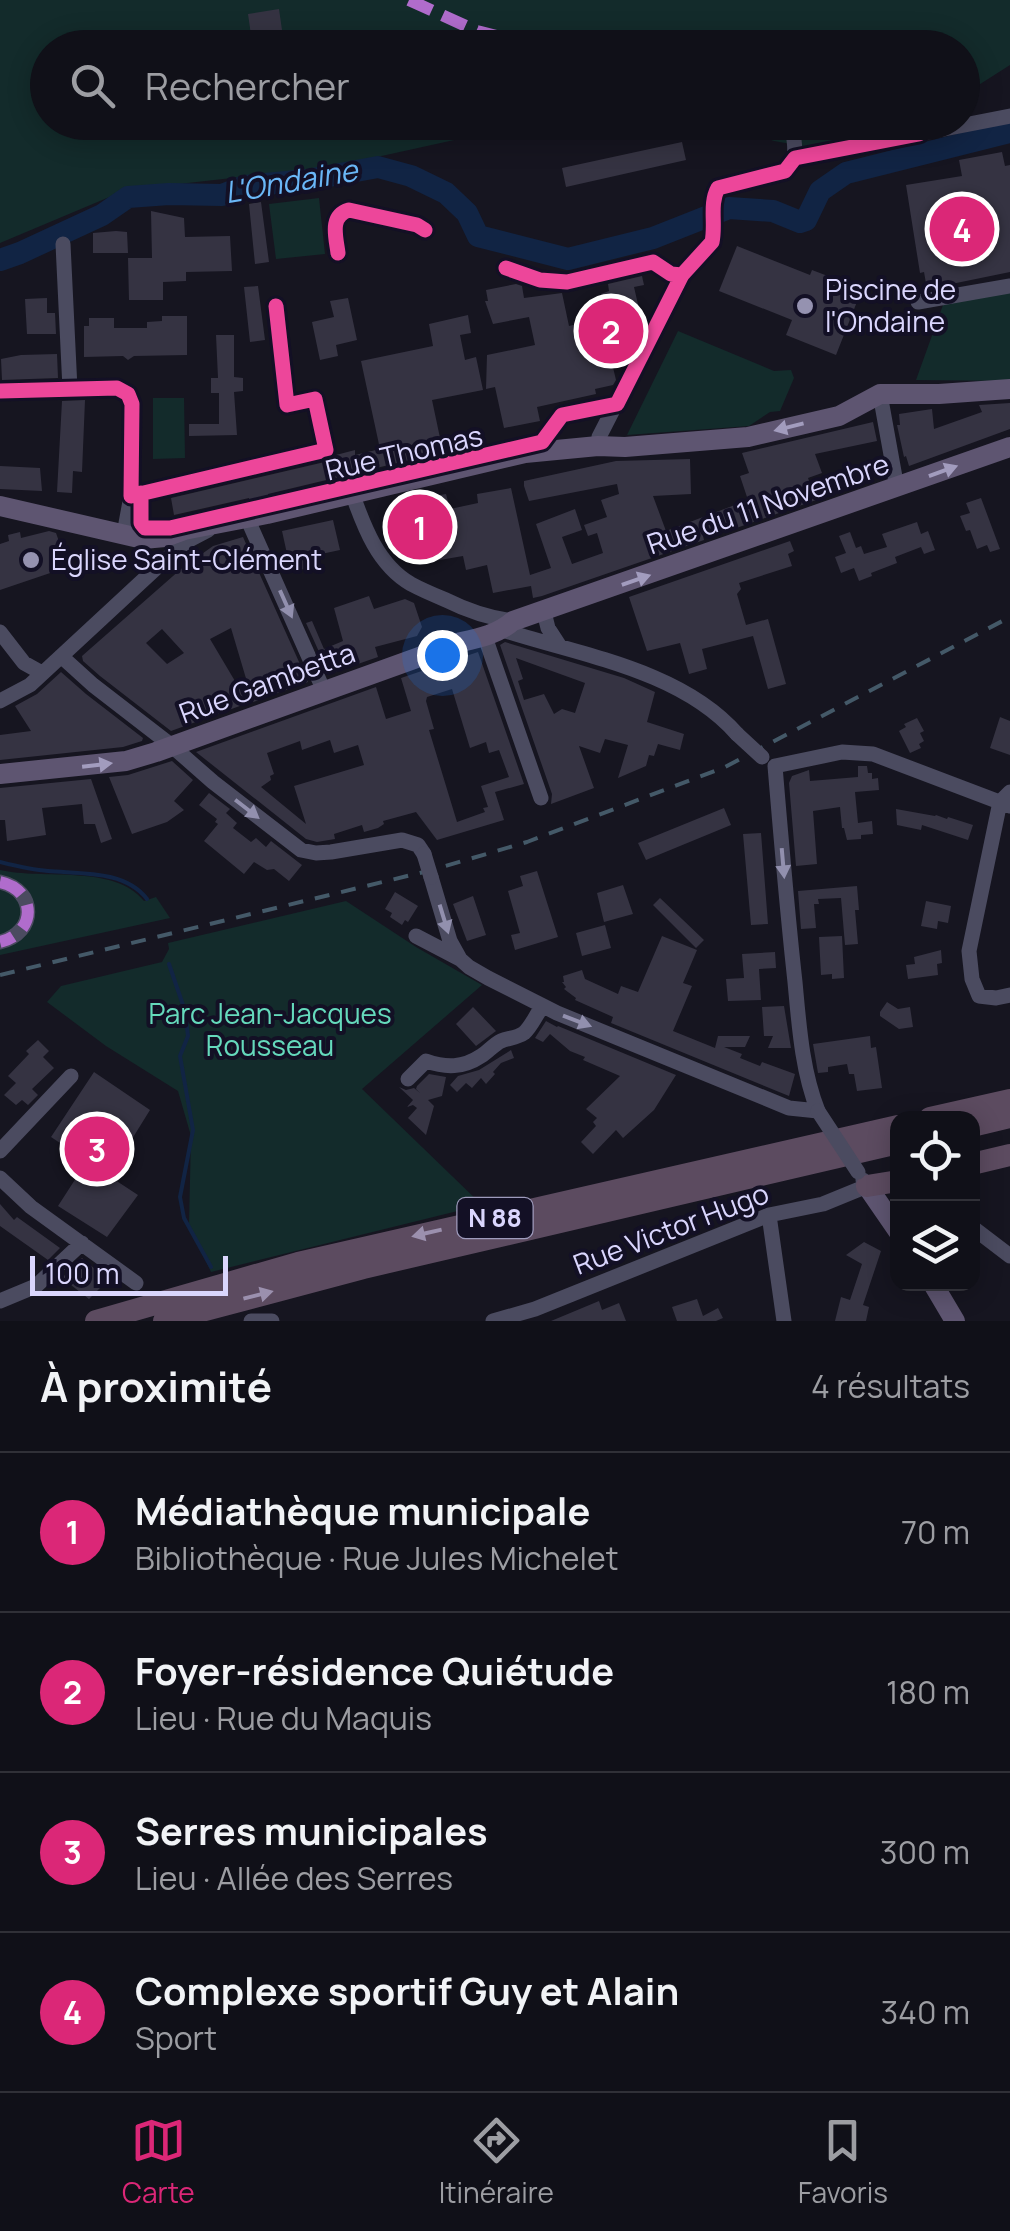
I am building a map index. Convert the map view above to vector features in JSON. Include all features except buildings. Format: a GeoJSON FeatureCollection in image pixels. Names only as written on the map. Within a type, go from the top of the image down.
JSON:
{"type":"FeatureCollection","features":[{"type":"Feature","properties":{"kind":"highway"},"geometry":{"type":"LineString","coordinates":[[961,1111],[1010,1100]]}},
{"type":"Feature","properties":{"kind":"highway"},"geometry":{"type":"LineString","coordinates":[[980,1124],[1010,1117]]}},
{"type":"Feature","properties":{"kind":"highway","name":"N 88"},"geometry":{"type":"LineString","coordinates":[[96,1321],[298,1264],[890,1128]]}},
{"type":"Feature","properties":{"kind":"highway","name":"N 88"},"geometry":{"type":"LineString","coordinates":[[164,1321],[362,1268],[890,1145]]}},
{"type":"Feature","properties":{"kind":"highway"},"geometry":{"type":"LineString","coordinates":[[980,1162],[1010,1155]]}},
{"type":"Feature","properties":{"kind":"highway"},"geometry":{"type":"LineString","coordinates":[[863,1179],[890,1181]]}},
{"type":"Feature","properties":{"kind":"main road","name":"Rue Thomas"},"geometry":{"type":"LineString","coordinates":[[134,536],[166,537],[524,453],[748,437],[840,416],[880,394],[1010,388]]}},
{"type":"Feature","properties":{"kind":"main road","name":"Rue du 11 Novembre"},"geometry":{"type":"LineString","coordinates":[[544,612],[1010,447]]}},
{"type":"Feature","properties":{"kind":"main road"},"geometry":{"type":"LineString","coordinates":[[0,506],[134,536]]}},
{"type":"Feature","properties":{"kind":"main road","name":"Rue Gambetta"},"geometry":{"type":"LineString","coordinates":[[0,774],[126,762],[544,612]]}},
{"type":"Feature","properties":{"kind":"main road"},"geometry":{"type":"LineString","coordinates":[[863,1179],[890,1219]]}},
{"type":"Feature","properties":{"kind":"main road"},"geometry":{"type":"LineString","coordinates":[[937,1291],[955,1321]]}},
{"type":"Feature","properties":{"kind":"street"},"geometry":{"type":"LineString","coordinates":[[980,121],[1010,116]]}},
{"type":"Feature","properties":{"kind":"street"},"geometry":{"type":"LineString","coordinates":[[598,446],[598,437],[682,276],[714,236],[714,193],[718,188],[784,171],[795,153],[793,140]]}},
{"type":"Feature","properties":{"kind":"street"},"geometry":{"type":"LineString","coordinates":[[795,153],[871,140]]}},
{"type":"Feature","properties":{"kind":"street"},"geometry":{"type":"LineString","coordinates":[[63,244],[70,389]]}},
{"type":"Feature","properties":{"kind":"street"},"geometry":{"type":"LineString","coordinates":[[506,268],[540,280],[566,282],[653,262],[670,274],[682,276]]}},
{"type":"Feature","properties":{"kind":"street"},"geometry":{"type":"LineString","coordinates":[[918,302],[1010,286]]}},
{"type":"Feature","properties":{"kind":"street"},"geometry":{"type":"LineString","coordinates":[[131,496],[326,450],[315,399],[288,405],[276,306]]}},
{"type":"Feature","properties":{"kind":"street"},"geometry":{"type":"LineString","coordinates":[[0,391],[117,388],[128,394],[132,404],[134,536],[148,568],[145,578]]}},
{"type":"Feature","properties":{"kind":"street"},"geometry":{"type":"LineString","coordinates":[[880,394],[897,488]]}},
{"type":"Feature","properties":{"kind":"street"},"geometry":{"type":"LineString","coordinates":[[352,493],[385,561],[412,585],[501,629],[543,643],[559,644],[672,687],[699,702],[768,762],[810,1092],[818,1111],[863,1179]]}},
{"type":"Feature","properties":{"kind":"street"},"geometry":{"type":"LineString","coordinates":[[247,518],[324,691]]}},
{"type":"Feature","properties":{"kind":"street"},"geometry":{"type":"LineString","coordinates":[[0,702],[30,686],[190,540],[224,522]]}},
{"type":"Feature","properties":{"kind":"street"},"geometry":{"type":"LineString","coordinates":[[461,642],[475,631],[472,612]]}},
{"type":"Feature","properties":{"kind":"street"},"geometry":{"type":"LineString","coordinates":[[544,612],[548,628],[559,644]]}},
{"type":"Feature","properties":{"kind":"street"},"geometry":{"type":"LineString","coordinates":[[501,629],[540,798]]}},
{"type":"Feature","properties":{"kind":"street"},"geometry":{"type":"LineString","coordinates":[[0,632],[24,664],[42,673]]}},
{"type":"Feature","properties":{"kind":"street"},"geometry":{"type":"LineString","coordinates":[[62,656],[301,850],[316,854],[402,840],[418,845],[450,941],[460,959]]}},
{"type":"Feature","properties":{"kind":"street"},"geometry":{"type":"LineString","coordinates":[[768,762],[842,752],[874,754],[1007,800],[970,951],[978,996],[1010,995]]}},
{"type":"Feature","properties":{"kind":"street"},"geometry":{"type":"LineString","coordinates":[[0,882],[19,890],[28,908],[18,934],[0,942]]}},
{"type":"Feature","properties":{"kind":"street"},"geometry":{"type":"LineString","coordinates":[[416,936],[543,1006],[789,1108],[818,1111]]}},
{"type":"Feature","properties":{"kind":"street"},"geometry":{"type":"LineString","coordinates":[[408,1079],[426,1061],[445,1068],[464,1064],[482,1056],[498,1042],[520,1036],[543,1006]]}},
{"type":"Feature","properties":{"kind":"street"},"geometry":{"type":"LineString","coordinates":[[0,1151],[71,1076]]}},
{"type":"Feature","properties":{"kind":"street"},"geometry":{"type":"LineString","coordinates":[[0,1178],[32,1207],[136,1284]]}},
{"type":"Feature","properties":{"kind":"street","name":"Rue Victor Hugo"},"geometry":{"type":"LineString","coordinates":[[493,1321],[534,1309],[769,1214],[823,1204],[863,1179]]}},
{"type":"Feature","properties":{"kind":"street"},"geometry":{"type":"LineString","coordinates":[[769,1214],[784,1321]]}},
{"type":"Feature","properties":{"kind":"street"},"geometry":{"type":"LineString","coordinates":[[980,1233],[1010,1256]]}},
{"type":"Feature","properties":{"kind":"street"},"geometry":{"type":"LineString","coordinates":[[0,1301],[36,1286],[82,1243]]}},
{"type":"Feature","properties":{"kind":"street"},"geometry":{"type":"LineString","coordinates":[[251,1321],[272,1321]]}},
{"type":"Feature","properties":{"kind":"green space"},"geometry":{"type":"Polygon","coordinates":[[[0,0],[1010,0],[1010,65],[980,84],[980,30],[30,30],[30,140],[455,140],[336,166],[126,190],[0,243],[0,0]]]}},
{"type":"Feature","properties":{"kind":"green space"},"geometry":{"type":"Polygon","coordinates":[[[771,140],[869,140],[826,150],[771,140]]]}},
{"type":"Feature","properties":{"kind":"green space"},"geometry":{"type":"Polygon","coordinates":[[[319,198],[325,254],[276,259],[269,204],[319,198]]]}},
{"type":"Feature","properties":{"kind":"green space"},"geometry":{"type":"Polygon","coordinates":[[[1010,292],[1010,381],[916,380],[943,305],[1010,292]]]}},
{"type":"Feature","properties":{"kind":"green space"},"geometry":{"type":"Polygon","coordinates":[[[678,331],[774,371],[791,370],[794,378],[780,411],[770,412],[749,426],[627,435],[678,331]]]}},
{"type":"Feature","properties":{"kind":"green space"},"geometry":{"type":"Polygon","coordinates":[[[153,398],[184,398],[185,458],[153,459],[153,398]]]}},
{"type":"Feature","properties":{"kind":"green space"},"geometry":{"type":"Polygon","coordinates":[[[0,870],[77,875],[115,882],[144,901],[156,897],[170,918],[0,955],[0,870]]]}},
{"type":"Feature","properties":{"kind":"green space","name":"Parc Jean-Jacques Rousseau"},"geometry":{"type":"Polygon","coordinates":[[[346,901],[482,985],[362,1089],[482,1205],[211,1272],[189,1224],[191,1136],[178,1091],[106,1046],[47,1002],[61,986],[162,962],[168,943],[346,901]]]}},
{"type":"Feature","properties":{"kind":"waterway","name":"L'Ondaine"},"geometry":{"type":"LineString","coordinates":[[980,140],[1010,132]]}},
{"type":"Feature","properties":{"kind":"waterway","name":"L'Ondaine"},"geometry":{"type":"LineString","coordinates":[[0,260],[102,215],[128,197],[222,195],[245,186],[378,167],[411,176],[446,193],[467,213],[478,236],[568,259],[653,238],[729,208],[773,211],[800,222],[806,220],[820,191],[846,173],[978,140]]}},
{"type":"Feature","properties":{"kind":"waterway"},"geometry":{"type":"LineString","coordinates":[[0,862],[115,878],[147,899]]}},
{"type":"Feature","properties":{"kind":"waterway"},"geometry":{"type":"LineString","coordinates":[[169,964],[185,1011],[188,1036],[180,1056],[193,1130],[180,1197],[184,1218],[211,1267]]}},
{"type":"Feature","properties":{"kind":"railway"},"geometry":{"type":"LineString","coordinates":[[0,975],[432,870],[527,842],[725,767],[1010,617]]}},
{"type":"Feature","properties":{"kind":"marked path"},"geometry":{"type":"LineString","coordinates":[[409,0],[475,30]]}},
{"type":"Feature","properties":{"kind":"marked path"},"geometry":{"type":"LineString","coordinates":[[0,882],[21,893],[28,912],[21,930],[0,942]]}},
{"type":"Feature","properties":{"kind":"cycle path"},"geometry":{"type":"LineString","coordinates":[[141,493],[141,523],[145,528],[170,528],[542,442],[562,415],[617,404],[682,275],[712,242],[718,188],[785,171],[795,158],[888,140]]}},
{"type":"Feature","properties":{"kind":"cycle path"},"geometry":{"type":"LineString","coordinates":[[338,253],[336,222],[349,210],[425,230]]}},
{"type":"Feature","properties":{"kind":"cycle path"},"geometry":{"type":"LineString","coordinates":[[506,268],[540,280],[567,282],[653,262],[671,274],[682,275]]}},
{"type":"Feature","properties":{"kind":"cycle path"},"geometry":{"type":"LineString","coordinates":[[0,391],[117,388],[128,394],[132,404],[131,496],[326,450],[315,399],[287,405],[276,306]]}},
{"type":"Feature","properties":{"kind":"place","name":"Complexe sportif Guy et Alain"},"geometry":{"type":"Point","coordinates":[962,229]}},
{"type":"Feature","properties":{"kind":"place","name":"Piscine de l'Ondaine"},"geometry":{"type":"Point","coordinates":[805,306]}},
{"type":"Feature","properties":{"kind":"place","name":"Foyer-résidence Quiétude"},"geometry":{"type":"Point","coordinates":[611,331]}},
{"type":"Feature","properties":{"kind":"place","name":"Médiathèque municipale"},"geometry":{"type":"Point","coordinates":[420,527]}},
{"type":"Feature","properties":{"kind":"place","name":"Église Saint-Clément"},"geometry":{"type":"Point","coordinates":[31,560]}},
{"type":"Feature","properties":{"kind":"place","name":"Serres municipales"},"geometry":{"type":"Point","coordinates":[97,1149]}}]}
